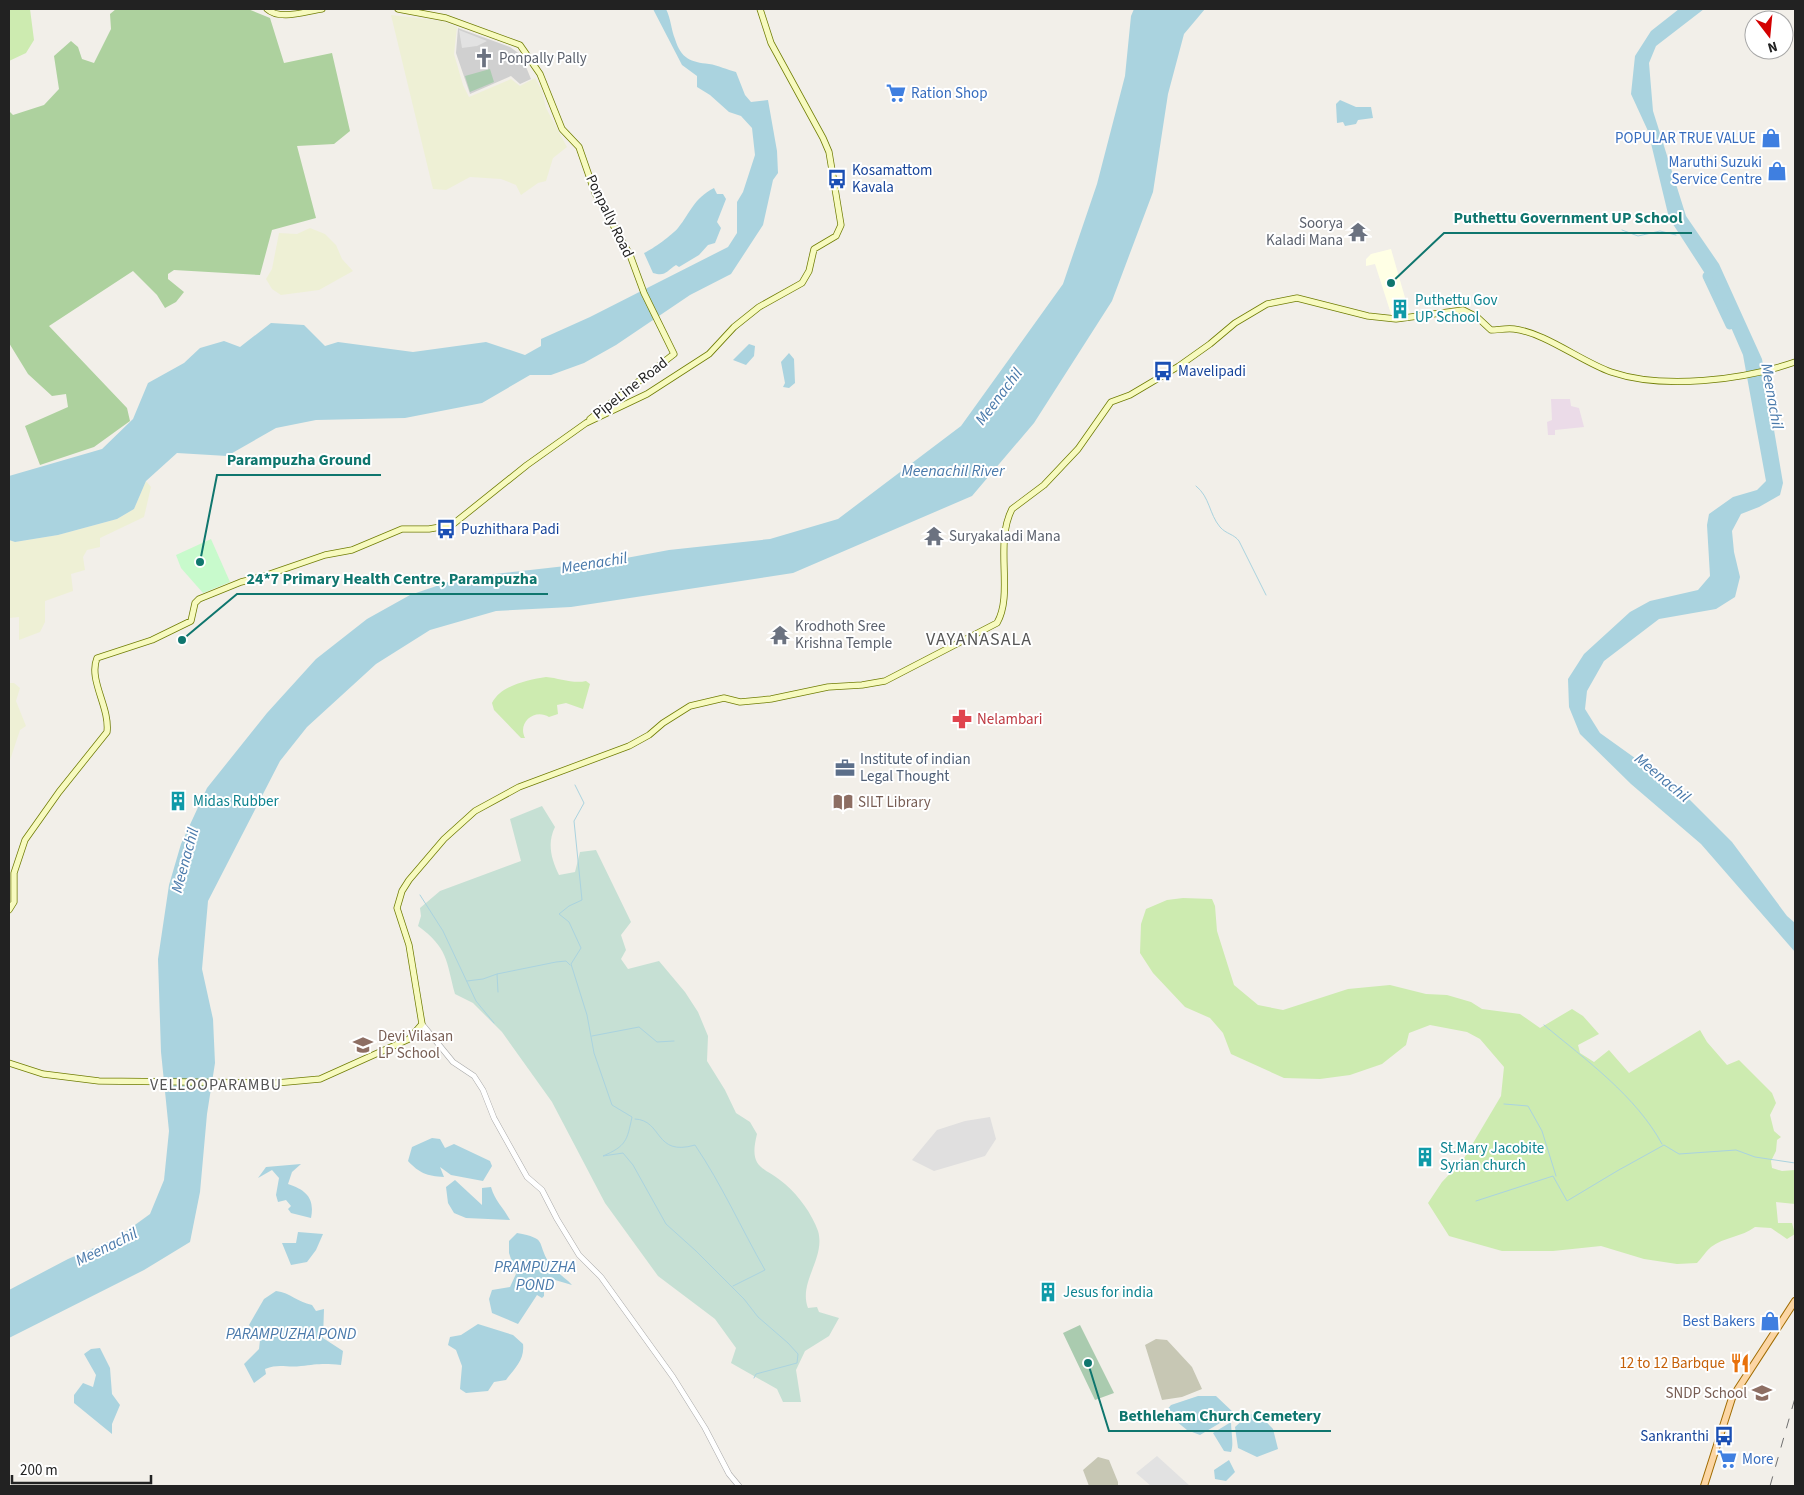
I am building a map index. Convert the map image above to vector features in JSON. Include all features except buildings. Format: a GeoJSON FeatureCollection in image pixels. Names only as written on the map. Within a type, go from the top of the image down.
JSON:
{"type":"FeatureCollection","features":[{"type":"Feature","properties":{"kind":"main road"},"geometry":{"type":"LineString","coordinates":[[267,9],[273,14],[281,16],[322,9]]}},
{"type":"Feature","properties":{"kind":"main road","name":"Ponpally Road"},"geometry":{"type":"LineString","coordinates":[[398,9],[446,18],[520,45],[540,74],[562,129],[579,147],[594,192],[630,255],[644,293],[674,354]]}},
{"type":"Feature","properties":{"kind":"main road"},"geometry":{"type":"LineString","coordinates":[[9,910],[14,902],[14,873],[25,840],[59,792],[106,732],[108,720],[94,674],[94,665],[97,658],[152,640],[192,621],[194,603],[241,582],[326,555],[352,550],[402,528],[429,529],[452,525],[527,465],[586,422],[647,394],[709,354],[734,327],[759,307],[802,283],[809,271],[814,249],[836,236],[841,225],[829,152],[770,43],[760,9]]}},
{"type":"Feature","properties":{"kind":"main road"},"geometry":{"type":"LineString","coordinates":[[9,1063],[43,1074],[71,1078],[151,1082],[221,1081],[276,1083],[320,1079],[409,1039],[422,1024],[410,945],[397,908],[402,891],[409,880],[444,839],[475,811],[519,787],[628,746],[649,735],[663,723],[690,706],[724,698],[740,702],[771,699],[828,687],[862,685],[885,681],[997,622],[1002,614],[1004,603],[1002,555],[1012,509],[1044,485],[1078,449],[1111,402],[1130,395],[1179,366],[1259,307],[1281,300],[1297,298],[1368,316],[1396,319],[1463,310],[1477,317],[1491,330],[1514,329],[1534,336],[1611,372],[1651,382],[1693,381],[1735,376],[1795,362]]}},
{"type":"Feature","properties":{"kind":"main road","name":"PipeLine Road"},"geometry":{"type":"LineString","coordinates":[[586,422],[674,354]]}},
{"type":"Feature","properties":{"kind":"main road"},"geometry":{"type":"LineString","coordinates":[[1704,1486],[1732,1398],[1795,1301]]}},
{"type":"Feature","properties":{"kind":"street"},"geometry":{"type":"LineString","coordinates":[[422,1024],[453,1062],[474,1076],[483,1090],[494,1118],[527,1177],[542,1190],[557,1220],[579,1255],[601,1276],[673,1377],[705,1428],[729,1474],[739,1486]]}},
{"type":"Feature","properties":{"kind":"shaded area"},"geometry":{"type":"Polygon","coordinates":[[[391,15],[442,21],[457,27],[454,54],[463,85],[469,97],[511,79],[520,86],[535,78],[542,91],[546,108],[567,147],[553,158],[546,181],[538,183],[521,195],[516,185],[501,179],[470,177],[446,190],[433,189],[391,15]]]}},
{"type":"Feature","properties":{"kind":"shaded area"},"geometry":{"type":"Polygon","coordinates":[[[458,28],[510,47],[521,55],[531,79],[520,84],[511,76],[470,94],[456,53],[458,28]]]}},
{"type":"Feature","properties":{"kind":"shaded area"},"geometry":{"type":"Polygon","coordinates":[[[459,30],[487,41],[477,46],[462,48],[459,30]]]}},
{"type":"Feature","properties":{"kind":"shaded area"},"geometry":{"type":"Polygon","coordinates":[[[490,69],[494,82],[470,92],[465,76],[490,69]]]}},
{"type":"Feature","properties":{"kind":"shaded area"},"geometry":{"type":"Polygon","coordinates":[[[310,228],[325,234],[336,245],[342,259],[353,271],[319,290],[281,295],[272,289],[266,279],[272,269],[279,233],[297,234],[310,228]]]}},
{"type":"Feature","properties":{"kind":"shaded area"},"geometry":{"type":"Polygon","coordinates":[[[1391,249],[1411,315],[1392,317],[1375,264],[1366,266],[1366,259],[1371,254],[1391,249]]]}},
{"type":"Feature","properties":{"kind":"shaded area"},"geometry":{"type":"Polygon","coordinates":[[[1551,399],[1570,399],[1571,406],[1579,408],[1584,427],[1555,430],[1555,435],[1548,435],[1547,422],[1552,420],[1551,399]]]}},
{"type":"Feature","properties":{"kind":"shaded area"},"geometry":{"type":"Polygon","coordinates":[[[146,481],[151,487],[144,517],[100,538],[100,547],[87,550],[83,557],[85,570],[71,574],[73,591],[45,601],[45,622],[40,632],[19,640],[19,617],[9,618],[9,540],[15,542],[58,535],[117,519],[134,509],[146,481]]]}},
{"type":"Feature","properties":{"kind":"shaded area"},"geometry":{"type":"Polygon","coordinates":[[[9,683],[14,683],[20,688],[16,701],[26,726],[20,730],[9,763],[9,683]]]}},
{"type":"Feature","properties":{"kind":"shaded area"},"geometry":{"type":"Polygon","coordinates":[[[542,806],[555,827],[551,839],[551,851],[559,875],[575,872],[580,852],[596,850],[631,922],[621,935],[626,950],[621,959],[628,969],[659,961],[685,992],[698,1012],[708,1036],[707,1061],[725,1090],[736,1113],[750,1122],[757,1134],[755,1146],[756,1161],[795,1194],[809,1212],[818,1231],[818,1251],[806,1289],[808,1308],[817,1307],[819,1312],[839,1318],[829,1336],[805,1351],[796,1370],[801,1402],[783,1402],[777,1389],[731,1363],[736,1348],[715,1319],[658,1276],[605,1203],[552,1102],[502,1032],[473,1003],[455,994],[441,948],[418,926],[421,916],[420,908],[440,891],[521,861],[510,819],[542,806]]]}},
{"type":"Feature","properties":{"kind":"shaded area"},"geometry":{"type":"Polygon","coordinates":[[[990,1117],[996,1139],[985,1156],[934,1171],[912,1160],[937,1130],[965,1121],[990,1117]]]}},
{"type":"Feature","properties":{"kind":"shaded area"},"geometry":{"type":"Polygon","coordinates":[[[1080,1325],[1114,1393],[1095,1400],[1063,1333],[1080,1325]]]}},
{"type":"Feature","properties":{"kind":"shaded area"},"geometry":{"type":"Polygon","coordinates":[[[1156,1339],[1167,1340],[1192,1367],[1202,1389],[1182,1397],[1162,1400],[1145,1345],[1156,1339]]]}},
{"type":"Feature","properties":{"kind":"shaded area"},"geometry":{"type":"Polygon","coordinates":[[[1157,1456],[1190,1486],[1151,1486],[1136,1473],[1157,1456]]]}},
{"type":"Feature","properties":{"kind":"shaded area"},"geometry":{"type":"Polygon","coordinates":[[[1098,1457],[1109,1460],[1118,1486],[1089,1486],[1083,1470],[1098,1457]]]}},
{"type":"Feature","properties":{"kind":"green space"},"geometry":{"type":"Polygon","coordinates":[[[9,9],[30,9],[34,40],[26,53],[9,61],[9,9]]]}},
{"type":"Feature","properties":{"kind":"green space"},"geometry":{"type":"Polygon","coordinates":[[[116,9],[248,9],[270,18],[284,63],[332,53],[350,131],[334,144],[297,146],[316,218],[272,230],[260,275],[174,270],[168,274],[168,279],[184,292],[176,302],[165,308],[157,295],[133,271],[49,326],[127,408],[130,421],[94,447],[40,465],[25,426],[68,407],[66,394],[52,396],[28,374],[9,343],[9,111],[13,115],[44,105],[59,89],[54,56],[71,41],[78,47],[82,59],[94,63],[111,29],[110,14],[116,9]]]}},
{"type":"Feature","properties":{"kind":"green space"},"geometry":{"type":"Polygon","coordinates":[[[211,539],[230,582],[203,593],[181,568],[176,555],[211,539]]]}},
{"type":"Feature","properties":{"kind":"green space"},"geometry":{"type":"Polygon","coordinates":[[[546,677],[586,681],[590,684],[583,709],[566,703],[557,705],[558,714],[549,717],[538,714],[533,715],[525,722],[523,732],[525,738],[521,738],[494,710],[492,703],[502,692],[516,684],[546,677]]]}},
{"type":"Feature","properties":{"kind":"green space"},"geometry":{"type":"Polygon","coordinates":[[[1183,898],[1212,899],[1215,906],[1217,931],[1234,985],[1258,1005],[1283,1010],[1348,989],[1390,985],[1426,994],[1447,995],[1471,1002],[1482,1009],[1520,1014],[1540,1028],[1572,1009],[1583,1016],[1599,1034],[1578,1045],[1580,1053],[1594,1062],[1609,1050],[1629,1073],[1700,1030],[1707,1042],[1727,1065],[1739,1060],[1772,1093],[1776,1103],[1770,1115],[1774,1131],[1781,1137],[1777,1140],[1776,1151],[1771,1161],[1772,1168],[1782,1171],[1795,1170],[1795,1204],[1776,1202],[1778,1223],[1792,1223],[1795,1234],[1787,1239],[1771,1228],[1755,1227],[1716,1244],[1697,1263],[1677,1264],[1644,1259],[1601,1246],[1553,1251],[1502,1251],[1449,1236],[1428,1203],[1442,1182],[1463,1160],[1501,1096],[1504,1067],[1480,1039],[1467,1032],[1430,1025],[1409,1033],[1406,1045],[1382,1064],[1350,1075],[1320,1079],[1284,1078],[1231,1054],[1223,1033],[1210,1018],[1185,1007],[1153,973],[1140,953],[1141,924],[1146,909],[1167,900],[1183,898]]]}},
{"type":"Feature","properties":{"kind":"water"},"geometry":{"type":"Polygon","coordinates":[[[653,9],[666,9],[677,46],[687,58],[736,72],[745,95],[751,102],[768,100],[777,151],[778,173],[773,180],[763,225],[731,274],[690,295],[616,345],[584,363],[551,375],[530,375],[482,403],[405,418],[316,420],[276,428],[227,456],[177,453],[146,481],[134,509],[117,519],[58,535],[15,542],[9,540],[9,476],[102,449],[133,419],[148,383],[184,363],[200,348],[224,341],[240,347],[271,323],[304,325],[325,346],[338,342],[413,352],[486,342],[525,355],[541,346],[541,339],[590,317],[728,247],[737,233],[737,202],[743,192],[755,155],[752,128],[741,116],[729,112],[710,95],[697,87],[697,76],[682,65],[653,9]]]}},
{"type":"Feature","properties":{"kind":"water","name":"Meenachil River"},"geometry":{"type":"Polygon","coordinates":[[[1134,9],[1205,9],[1184,34],[1168,94],[1153,192],[1112,301],[1034,423],[972,496],[793,573],[571,607],[496,611],[430,630],[376,664],[307,727],[280,761],[208,901],[202,969],[213,1019],[215,1063],[207,1114],[200,1192],[190,1242],[144,1270],[9,1338],[9,1290],[68,1259],[117,1238],[150,1214],[164,1180],[169,1131],[161,1052],[158,959],[169,885],[181,844],[207,788],[267,713],[316,659],[367,619],[410,595],[460,578],[610,561],[669,550],[770,539],[838,519],[961,426],[1063,284],[1097,184],[1125,76],[1131,16],[1134,9]]]}},
{"type":"Feature","properties":{"kind":"water"},"geometry":{"type":"Polygon","coordinates":[[[1679,9],[1704,9],[1656,46],[1649,63],[1653,111],[1686,216],[1719,264],[1762,359],[1783,483],[1780,495],[1759,507],[1741,514],[1732,531],[1734,552],[1740,577],[1735,597],[1716,609],[1659,619],[1604,661],[1587,691],[1585,709],[1600,733],[1681,791],[1732,842],[1787,916],[1795,923],[1795,952],[1701,844],[1631,784],[1580,734],[1569,707],[1568,679],[1584,654],[1630,612],[1650,601],[1698,590],[1710,576],[1707,525],[1709,514],[1733,497],[1757,490],[1766,481],[1743,355],[1713,286],[1669,218],[1648,131],[1631,94],[1635,56],[1651,31],[1679,9]]]}},
{"type":"Feature","properties":{"kind":"water"},"geometry":{"type":"Polygon","coordinates":[[[1340,100],[1356,107],[1371,107],[1373,118],[1358,120],[1356,124],[1345,126],[1343,122],[1337,123],[1336,104],[1340,100]]]}},
{"type":"Feature","properties":{"kind":"water"},"geometry":{"type":"Polygon","coordinates":[[[714,188],[717,194],[723,194],[726,199],[717,222],[721,228],[715,243],[708,245],[699,255],[679,267],[676,265],[663,274],[653,273],[644,253],[675,231],[697,201],[714,188]]]}},
{"type":"Feature","properties":{"kind":"water"},"geometry":{"type":"Polygon","coordinates":[[[749,344],[755,346],[754,356],[746,365],[733,360],[749,344]]]}},
{"type":"Feature","properties":{"kind":"water"},"geometry":{"type":"Polygon","coordinates":[[[789,353],[794,359],[795,383],[789,388],[783,387],[785,383],[781,362],[789,353]]]}},
{"type":"Feature","properties":{"kind":"water"},"geometry":{"type":"Polygon","coordinates":[[[432,1138],[440,1139],[445,1148],[454,1144],[490,1161],[492,1166],[483,1181],[451,1175],[440,1167],[444,1177],[428,1175],[416,1168],[408,1161],[412,1147],[432,1138]]]}},
{"type":"Feature","properties":{"kind":"water"},"geometry":{"type":"Polygon","coordinates":[[[301,1164],[292,1172],[288,1184],[300,1189],[308,1196],[312,1205],[311,1218],[291,1213],[288,1209],[291,1206],[286,1200],[278,1202],[276,1195],[279,1178],[272,1170],[258,1178],[266,1167],[301,1164]]]}},
{"type":"Feature","properties":{"kind":"water"},"geometry":{"type":"Polygon","coordinates":[[[455,1180],[482,1205],[482,1188],[491,1187],[510,1220],[466,1218],[454,1213],[448,1203],[446,1187],[455,1180]]]}},
{"type":"Feature","properties":{"kind":"water"},"geometry":{"type":"Polygon","coordinates":[[[298,1232],[323,1234],[316,1250],[307,1262],[291,1265],[282,1243],[296,1243],[298,1232]]]}},
{"type":"Feature","properties":{"kind":"water","name":"PRAMPUZHA POND"},"geometry":{"type":"Polygon","coordinates":[[[517,1233],[537,1239],[551,1266],[572,1285],[555,1280],[554,1288],[544,1291],[542,1298],[537,1295],[518,1324],[492,1313],[489,1299],[492,1290],[510,1287],[516,1274],[509,1253],[509,1241],[517,1233]]]}},
{"type":"Feature","properties":{"kind":"water","name":"PARAMPUZHA POND"},"geometry":{"type":"Polygon","coordinates":[[[276,1291],[312,1305],[316,1311],[324,1309],[323,1338],[343,1351],[341,1365],[321,1364],[270,1367],[265,1369],[266,1374],[254,1383],[244,1364],[259,1349],[260,1340],[249,1325],[264,1299],[276,1291]]]}},
{"type":"Feature","properties":{"kind":"water"},"geometry":{"type":"Polygon","coordinates":[[[478,1324],[513,1335],[523,1344],[523,1350],[518,1364],[506,1380],[494,1382],[488,1391],[466,1393],[460,1389],[462,1366],[456,1350],[448,1345],[450,1337],[461,1335],[478,1324]]]}},
{"type":"Feature","properties":{"kind":"water"},"geometry":{"type":"Polygon","coordinates":[[[100,1348],[110,1368],[112,1394],[120,1405],[112,1424],[112,1434],[74,1403],[74,1395],[83,1383],[93,1387],[96,1375],[84,1354],[91,1349],[100,1348]]]}},
{"type":"Feature","properties":{"kind":"water"},"geometry":{"type":"Polygon","coordinates":[[[1198,1396],[1216,1396],[1235,1414],[1200,1435],[1187,1430],[1165,1412],[1171,1405],[1198,1396]]]}},
{"type":"Feature","properties":{"kind":"water"},"geometry":{"type":"Polygon","coordinates":[[[1257,1412],[1273,1429],[1278,1449],[1257,1457],[1238,1448],[1235,1427],[1247,1416],[1257,1412]]]}},
{"type":"Feature","properties":{"kind":"water"},"geometry":{"type":"Polygon","coordinates":[[[1231,1422],[1231,1452],[1224,1451],[1213,1433],[1231,1422]]]}},
{"type":"Feature","properties":{"kind":"water"},"geometry":{"type":"Polygon","coordinates":[[[1229,1460],[1235,1472],[1226,1481],[1215,1479],[1214,1470],[1229,1460]]]}},
{"type":"Feature","properties":{"kind":"waterway"},"geometry":{"type":"LineString","coordinates":[[1622,230],[1638,236],[1660,231],[1676,235]]}},
{"type":"Feature","properties":{"kind":"waterway","name":"Meenachil"},"geometry":{"type":"LineString","coordinates":[[1707,276],[1730,325]]}},
{"type":"Feature","properties":{"kind":"waterway"},"geometry":{"type":"LineString","coordinates":[[1196,486],[1207,500],[1216,522],[1239,541],[1266,595]]}},
{"type":"Feature","properties":{"kind":"waterway"},"geometry":{"type":"LineString","coordinates":[[575,785],[584,803],[574,821],[582,900],[569,906],[559,914],[569,922],[581,948],[571,964],[587,1015],[594,1053],[612,1105],[632,1117],[629,1132],[624,1142],[617,1149],[603,1156],[623,1153],[633,1165],[666,1224],[696,1251],[744,1299],[758,1317],[798,1354],[797,1363],[756,1374],[754,1378]]}},
{"type":"Feature","properties":{"kind":"waterway"},"geometry":{"type":"LineString","coordinates":[[420,895],[443,931],[476,1001],[494,1023]]}},
{"type":"Feature","properties":{"kind":"waterway"},"geometry":{"type":"LineString","coordinates":[[498,992],[497,974],[556,962],[566,961],[570,965]]}},
{"type":"Feature","properties":{"kind":"waterway"},"geometry":{"type":"LineString","coordinates":[[467,981],[483,979],[497,974]]}},
{"type":"Feature","properties":{"kind":"waterway"},"geometry":{"type":"LineString","coordinates":[[1544,1025],[1593,1065],[1624,1094],[1651,1127],[1662,1144]]}},
{"type":"Feature","properties":{"kind":"waterway"},"geometry":{"type":"LineString","coordinates":[[592,1036],[639,1027],[657,1042],[674,1041]]}},
{"type":"Feature","properties":{"kind":"waterway"},"geometry":{"type":"LineString","coordinates":[[1504,1104],[1528,1106],[1542,1131],[1556,1176]]}},
{"type":"Feature","properties":{"kind":"waterway"},"geometry":{"type":"LineString","coordinates":[[635,1119],[650,1125],[665,1142],[672,1146],[695,1145],[714,1176],[765,1270],[733,1286]]}},
{"type":"Feature","properties":{"kind":"waterway"},"geometry":{"type":"LineString","coordinates":[[1476,1201],[1553,1176],[1567,1201],[1664,1145],[1679,1154],[1736,1150],[1755,1157],[1795,1163]]}},
{"type":"Feature","properties":{"kind":"railway"},"geometry":{"type":"LineString","coordinates":[[1770,1486],[1795,1398]]}},
{"type":"Feature","properties":{"kind":"place","name":"Ponpally Pally"},"geometry":{"type":"Point","coordinates":[484,58]}},
{"type":"Feature","properties":{"kind":"place","name":"Ration Shop"},"geometry":{"type":"Point","coordinates":[896,93]}},
{"type":"Feature","properties":{"kind":"place","name":"POPULAR TRUE VALUE"},"geometry":{"type":"Point","coordinates":[1771,138]}},
{"type":"Feature","properties":{"kind":"place","name":"Maruthi Suzuki Service Centre"},"geometry":{"type":"Point","coordinates":[1777,171]}},
{"type":"Feature","properties":{"kind":"place","name":"Kosamattom Kavala"},"geometry":{"type":"Point","coordinates":[837,179]}},
{"type":"Feature","properties":{"kind":"place","name":"Soorya Kaladi Mana"},"geometry":{"type":"Point","coordinates":[1358,232]}},
{"type":"Feature","properties":{"kind":"place","name":"Puthettu Government UP School"},"geometry":{"type":"Point","coordinates":[1391,283]}},
{"type":"Feature","properties":{"kind":"place","name":"Puthettu Gov UP School"},"geometry":{"type":"Point","coordinates":[1400,309]}},
{"type":"Feature","properties":{"kind":"place","name":"Mavelipadi"},"geometry":{"type":"Point","coordinates":[1163,371]}},
{"type":"Feature","properties":{"kind":"place","name":"Puzhithara Padi"},"geometry":{"type":"Point","coordinates":[446,529]}},
{"type":"Feature","properties":{"kind":"place","name":"Suryakaladi Mana"},"geometry":{"type":"Point","coordinates":[934,536]}},
{"type":"Feature","properties":{"kind":"place","name":"Parampuzha Ground"},"geometry":{"type":"Point","coordinates":[200,562]}},
{"type":"Feature","properties":{"kind":"place","name":"Krodhoth Sree Krishna Temple"},"geometry":{"type":"Point","coordinates":[780,635]}},
{"type":"Feature","properties":{"kind":"place","name":"24*7 Primary Health Centre, Parampuzha"},"geometry":{"type":"Point","coordinates":[182,640]}},
{"type":"Feature","properties":{"kind":"place","name":"Nelambari"},"geometry":{"type":"Point","coordinates":[962,719]}},
{"type":"Feature","properties":{"kind":"place","name":"Institute of indian Legal Thought"},"geometry":{"type":"Point","coordinates":[845,768]}},
{"type":"Feature","properties":{"kind":"place","name":"Midas Rubber"},"geometry":{"type":"Point","coordinates":[178,801]}},
{"type":"Feature","properties":{"kind":"place","name":"SILT Library"},"geometry":{"type":"Point","coordinates":[843,802]}},
{"type":"Feature","properties":{"kind":"place","name":"Devi Vilasan LP School"},"geometry":{"type":"Point","coordinates":[363,1045]}},
{"type":"Feature","properties":{"kind":"place","name":"St.Mary Jacobite Syrian church"},"geometry":{"type":"Point","coordinates":[1425,1157]}},
{"type":"Feature","properties":{"kind":"place","name":"Jesus for india"},"geometry":{"type":"Point","coordinates":[1048,1292]}},
{"type":"Feature","properties":{"kind":"place","name":"Best Bakers"},"geometry":{"type":"Point","coordinates":[1770,1321]}},
{"type":"Feature","properties":{"kind":"place","name":"Bethleham Church Cemetery"},"geometry":{"type":"Point","coordinates":[1088,1363]}},
{"type":"Feature","properties":{"kind":"place","name":"12 to 12 Barbque"},"geometry":{"type":"Point","coordinates":[1740,1363]}},
{"type":"Feature","properties":{"kind":"place","name":"SNDP School"},"geometry":{"type":"Point","coordinates":[1762,1393]}},
{"type":"Feature","properties":{"kind":"place","name":"Sankranthi"},"geometry":{"type":"Point","coordinates":[1724,1436]}},
{"type":"Feature","properties":{"kind":"place","name":"More"},"geometry":{"type":"Point","coordinates":[1727,1459]}},
{"type":"Feature","properties":{"kind":"district","name":"VAYANASALA"},"geometry":{"type":"Point","coordinates":[979,639]}},
{"type":"Feature","properties":{"kind":"district","name":"VELLOOPARAMBU"},"geometry":{"type":"Point","coordinates":[216,1084]}}]}
